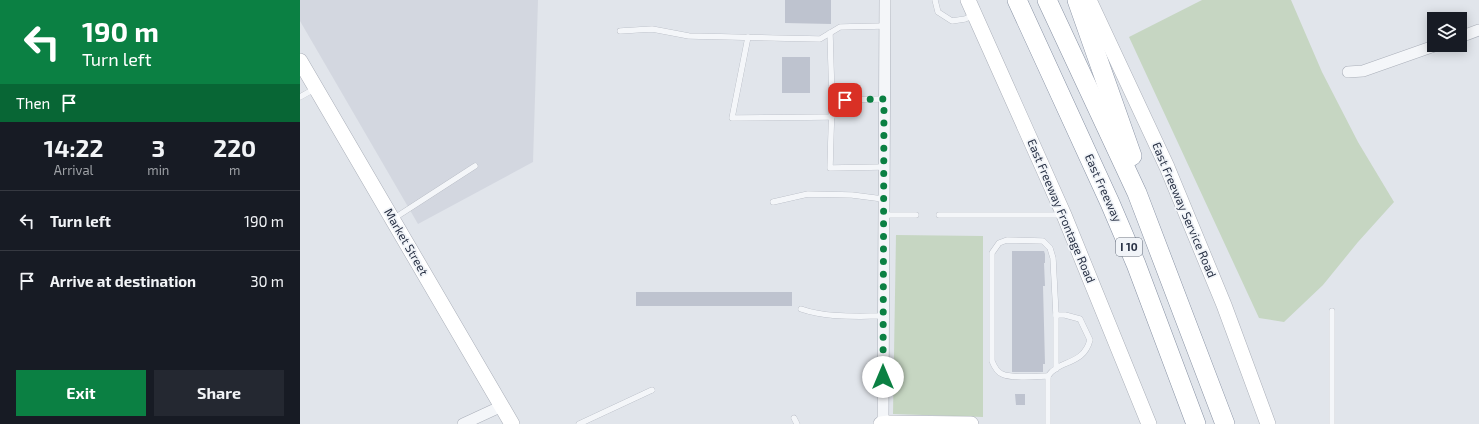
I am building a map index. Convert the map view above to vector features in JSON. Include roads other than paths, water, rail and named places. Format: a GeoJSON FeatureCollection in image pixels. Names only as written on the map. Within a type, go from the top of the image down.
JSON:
{"type":"FeatureCollection","features":[{"type":"Feature","properties":{"kind":"highway"},"geometry":{"type":"LineString","coordinates":[[1009,0],[1051,74]]}},
{"type":"Feature","properties":{"kind":"highway","name":"East Freeway"},"geometry":{"type":"LineString","coordinates":[[1017,0],[1110,203],[1136,264],[1196,424]]}},
{"type":"Feature","properties":{"kind":"highway","name":"I 10"},"geometry":{"type":"LineString","coordinates":[[1047,0],[1138,193],[1225,424]]}},
{"type":"Feature","properties":{"kind":"highway"},"geometry":{"type":"LineString","coordinates":[[1077,0],[1132,154],[1138,193]]}},
{"type":"Feature","properties":{"kind":"main road","name":"East Freeway Frontage Road"},"geometry":{"type":"LineString","coordinates":[[968,0],[1064,215],[1149,424]]}},
{"type":"Feature","properties":{"kind":"main road","name":"East Freeway Service Road"},"geometry":{"type":"LineString","coordinates":[[1089,0],[1167,167],[1224,305],[1268,424]]}},
{"type":"Feature","properties":{"kind":"main road","name":"Market Street"},"geometry":{"type":"LineString","coordinates":[[300,60],[512,424]]}},
{"type":"Feature","properties":{"kind":"main road"},"geometry":{"type":"LineString","coordinates":[[886,423],[971,424]]}},
{"type":"Feature","properties":{"kind":"street"},"geometry":{"type":"LineString","coordinates":[[885,0],[883,316],[886,423]]}},
{"type":"Feature","properties":{"kind":"street"},"geometry":{"type":"LineString","coordinates":[[1467,34],[1479,30]]}},
{"type":"Feature","properties":{"kind":"street"},"geometry":{"type":"LineString","coordinates":[[1348,72],[1363,71],[1427,49]]}},
{"type":"Feature","properties":{"kind":"street"},"geometry":{"type":"LineString","coordinates":[[463,424],[502,406]]}},
{"type":"Feature","properties":{"kind":"lane"},"geometry":{"type":"LineString","coordinates":[[935,0],[938,12],[952,21],[975,15]]}},
{"type":"Feature","properties":{"kind":"lane"},"geometry":{"type":"LineString","coordinates":[[620,31],[652,29],[689,36],[820,39],[840,27],[884,26]]}},
{"type":"Feature","properties":{"kind":"lane"},"geometry":{"type":"LineString","coordinates":[[830,33],[832,100],[830,168],[884,168]]}},
{"type":"Feature","properties":{"kind":"lane"},"geometry":{"type":"LineString","coordinates":[[748,37],[732,118],[832,117]]}},
{"type":"Feature","properties":{"kind":"lane"},"geometry":{"type":"LineString","coordinates":[[300,96],[316,88]]}},
{"type":"Feature","properties":{"kind":"lane"},"geometry":{"type":"LineString","coordinates":[[832,100],[884,99]]}},
{"type":"Feature","properties":{"kind":"lane"},"geometry":{"type":"LineString","coordinates":[[392,219],[475,166]]}},
{"type":"Feature","properties":{"kind":"lane"},"geometry":{"type":"LineString","coordinates":[[773,202],[808,194],[852,195],[883,199]]}},
{"type":"Feature","properties":{"kind":"lane"},"geometry":{"type":"LineString","coordinates":[[884,215],[916,215]]}},
{"type":"Feature","properties":{"kind":"lane"},"geometry":{"type":"LineString","coordinates":[[939,215],[1064,215]]}},
{"type":"Feature","properties":{"kind":"lane"},"geometry":{"type":"LineString","coordinates":[[1048,376],[1012,376],[1001,374],[994,367],[992,361],[992,252],[999,243],[1007,240],[1043,241],[1050,248],[1053,258],[1056,315],[1056,368]]}},
{"type":"Feature","properties":{"kind":"lane"},"geometry":{"type":"LineString","coordinates":[[801,309],[813,313],[833,316],[883,316]]}},
{"type":"Feature","properties":{"kind":"lane"},"geometry":{"type":"LineString","coordinates":[[1332,311],[1332,424]]}},
{"type":"Feature","properties":{"kind":"lane"},"geometry":{"type":"LineString","coordinates":[[1048,424],[1048,376],[1051,371],[1056,368],[1078,358],[1088,349],[1090,340],[1080,319],[1065,315],[1056,315]]}},
{"type":"Feature","properties":{"kind":"lane"},"geometry":{"type":"LineString","coordinates":[[579,424],[652,390]]}},
{"type":"Feature","properties":{"kind":"lane"},"geometry":{"type":"LineString","coordinates":[[794,418],[797,424]]}}]}
